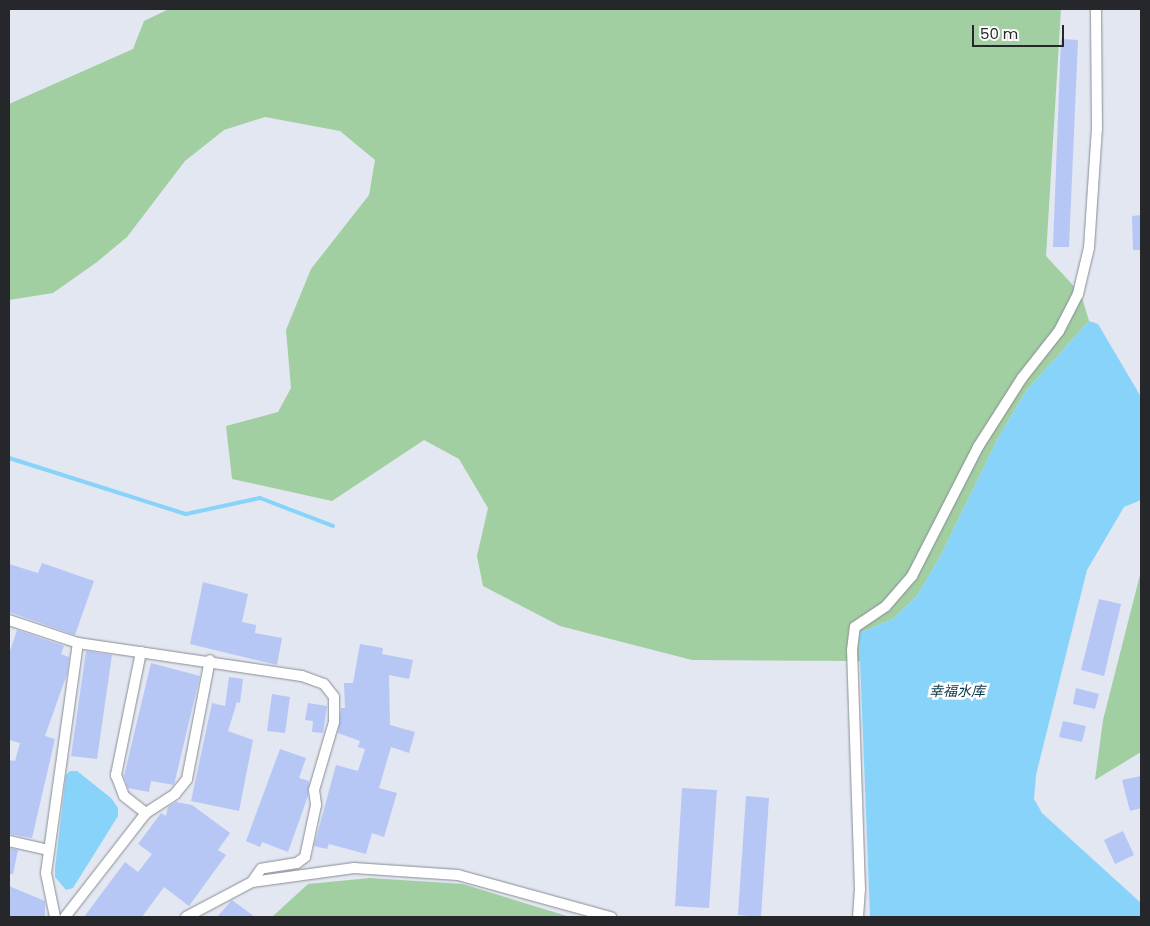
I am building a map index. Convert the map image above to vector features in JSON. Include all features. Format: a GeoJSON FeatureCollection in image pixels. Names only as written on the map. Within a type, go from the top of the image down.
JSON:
{"type":"FeatureCollection","features":[{"type":"Feature","properties":{"kind":"street"},"geometry":{"type":"LineString","coordinates":[[858,917],[860,890],[852,650],[855,627],[886,606],[912,576],[978,447],[1022,378],[1059,331],[1078,294],[1089,248],[1097,129],[1096,9]]}},
{"type":"Feature","properties":{"kind":"street"},"geometry":{"type":"LineString","coordinates":[[9,620],[78,643],[210,660],[302,676],[324,684],[334,697],[334,722],[314,790],[316,805],[305,857],[296,863],[261,869],[252,882]]}},
{"type":"Feature","properties":{"kind":"street"},"geometry":{"type":"LineString","coordinates":[[55,917],[46,873],[78,643]]}},
{"type":"Feature","properties":{"kind":"street"},"geometry":{"type":"LineString","coordinates":[[141,652],[116,775],[124,796],[146,813]]}},
{"type":"Feature","properties":{"kind":"street"},"geometry":{"type":"LineString","coordinates":[[65,917],[146,813],[175,794],[187,779],[210,660]]}},
{"type":"Feature","properties":{"kind":"street"},"geometry":{"type":"LineString","coordinates":[[9,841],[49,850]]}},
{"type":"Feature","properties":{"kind":"street"},"geometry":{"type":"LineString","coordinates":[[186,917],[252,882],[354,868],[458,875],[611,917]]}},
{"type":"Feature","properties":{"kind":"green space"},"geometry":{"type":"Polygon","coordinates":[[[169,9],[1061,9],[1046,256],[1081,294],[1089,321],[1026,391],[997,440],[941,555],[917,596],[893,619],[859,633],[860,661],[692,660],[560,626],[483,586],[477,556],[488,508],[459,459],[424,440],[332,501],[232,479],[226,426],[278,412],[291,388],[286,330],[311,269],[369,195],[375,160],[340,131],[265,117],[224,130],[185,161],[127,237],[97,262],[53,293],[9,300],[9,104],[133,49],[144,21],[169,9]]]}},
{"type":"Feature","properties":{"kind":"green space"},"geometry":{"type":"Polygon","coordinates":[[[1141,571],[1141,752],[1095,780],[1103,720],[1141,571]]]}},
{"type":"Feature","properties":{"kind":"green space"},"geometry":{"type":"Polygon","coordinates":[[[370,878],[463,884],[570,917],[272,917],[308,884],[370,878]]]}},
{"type":"Feature","properties":{"kind":"water","name":"幸福水库"},"geometry":{"type":"Polygon","coordinates":[[[1089,321],[1098,324],[1141,397],[1141,500],[1124,507],[1087,570],[1036,775],[1034,799],[1042,813],[1141,903],[1141,917],[870,917],[859,633],[893,619],[917,596],[941,555],[997,440],[1026,391],[1089,321]]]}},
{"type":"Feature","properties":{"kind":"water"},"geometry":{"type":"Polygon","coordinates":[[[70,771],[77,771],[111,798],[118,808],[118,816],[73,888],[66,890],[55,877],[55,868],[66,775],[70,771]]]}},
{"type":"Feature","properties":{"kind":"building"},"geometry":{"type":"Polygon","coordinates":[[[1061,39],[1078,40],[1069,247],[1053,247],[1061,39]]]}},
{"type":"Feature","properties":{"kind":"building"},"geometry":{"type":"Polygon","coordinates":[[[1141,215],[1141,250],[1133,250],[1132,216],[1141,215]]]}},
{"type":"Feature","properties":{"kind":"building"},"geometry":{"type":"Polygon","coordinates":[[[42,563],[94,581],[75,635],[9,612],[9,564],[38,573],[42,563]]]}},
{"type":"Feature","properties":{"kind":"building"},"geometry":{"type":"Polygon","coordinates":[[[203,582],[248,594],[242,622],[256,625],[255,633],[282,638],[277,665],[190,644],[203,582]]]}},
{"type":"Feature","properties":{"kind":"building"},"geometry":{"type":"Polygon","coordinates":[[[1099,599],[1121,604],[1104,676],[1081,670],[1099,599]]]}},
{"type":"Feature","properties":{"kind":"building"},"geometry":{"type":"Polygon","coordinates":[[[17,630],[64,646],[61,654],[69,657],[67,674],[45,736],[55,739],[32,838],[9,834],[9,760],[15,761],[20,743],[9,740],[9,654],[17,630]]]}},
{"type":"Feature","properties":{"kind":"building"},"geometry":{"type":"Polygon","coordinates":[[[360,644],[383,648],[382,654],[413,660],[409,679],[389,675],[390,725],[415,732],[409,753],[391,747],[379,788],[397,793],[384,837],[372,833],[366,854],[329,844],[327,849],[314,846],[336,765],[358,771],[365,749],[358,747],[360,741],[338,733],[341,708],[345,708],[344,683],[353,683],[360,644]]]}},
{"type":"Feature","properties":{"kind":"building"},"geometry":{"type":"Polygon","coordinates":[[[86,651],[112,655],[97,759],[71,756],[86,651]]]}},
{"type":"Feature","properties":{"kind":"building"},"geometry":{"type":"Polygon","coordinates":[[[151,663],[200,676],[174,785],[151,781],[149,792],[128,788],[124,776],[151,663]]]}},
{"type":"Feature","properties":{"kind":"building"},"geometry":{"type":"Polygon","coordinates":[[[229,677],[243,679],[240,703],[237,702],[228,731],[253,740],[239,811],[191,801],[212,703],[225,706],[229,677]]]}},
{"type":"Feature","properties":{"kind":"building"},"geometry":{"type":"Polygon","coordinates":[[[1076,688],[1099,694],[1095,709],[1073,704],[1076,688]]]}},
{"type":"Feature","properties":{"kind":"building"},"geometry":{"type":"Polygon","coordinates":[[[272,694],[290,697],[285,733],[267,731],[272,694]]]}},
{"type":"Feature","properties":{"kind":"building"},"geometry":{"type":"Polygon","coordinates":[[[308,703],[327,706],[323,733],[312,732],[313,721],[305,720],[308,703]]]}},
{"type":"Feature","properties":{"kind":"building"},"geometry":{"type":"Polygon","coordinates":[[[1063,721],[1086,726],[1082,742],[1059,737],[1063,721]]]}},
{"type":"Feature","properties":{"kind":"building"},"geometry":{"type":"Polygon","coordinates":[[[280,749],[306,758],[299,778],[309,781],[308,796],[288,852],[262,842],[260,847],[246,841],[280,749]]]}},
{"type":"Feature","properties":{"kind":"building"},"geometry":{"type":"Polygon","coordinates":[[[1141,776],[1141,808],[1130,811],[1122,780],[1141,776]]]}},
{"type":"Feature","properties":{"kind":"building"},"geometry":{"type":"Polygon","coordinates":[[[682,788],[717,790],[709,908],[675,906],[682,788]]]}},
{"type":"Feature","properties":{"kind":"building"},"geometry":{"type":"Polygon","coordinates":[[[746,796],[769,798],[761,917],[738,915],[746,796]]]}},
{"type":"Feature","properties":{"kind":"building"},"geometry":{"type":"Polygon","coordinates":[[[176,802],[192,805],[230,833],[218,850],[226,855],[189,906],[164,887],[142,917],[84,917],[125,862],[138,872],[152,854],[138,844],[161,813],[166,816],[168,807],[176,802]]]}},
{"type":"Feature","properties":{"kind":"building"},"geometry":{"type":"Polygon","coordinates":[[[1123,831],[1134,855],[1115,864],[1104,840],[1123,831]]]}},
{"type":"Feature","properties":{"kind":"building"},"geometry":{"type":"Polygon","coordinates":[[[9,848],[18,850],[13,874],[9,874],[9,848]]]}},
{"type":"Feature","properties":{"kind":"building"},"geometry":{"type":"Polygon","coordinates":[[[9,886],[45,901],[45,917],[9,917],[9,886]]]}},
{"type":"Feature","properties":{"kind":"building"},"geometry":{"type":"Polygon","coordinates":[[[232,900],[255,917],[217,917],[232,900]]]}},
{"type":"Feature","properties":{"kind":"waterway"},"geometry":{"type":"LineString","coordinates":[[9,458],[186,514],[260,498],[333,526]]}}]}
